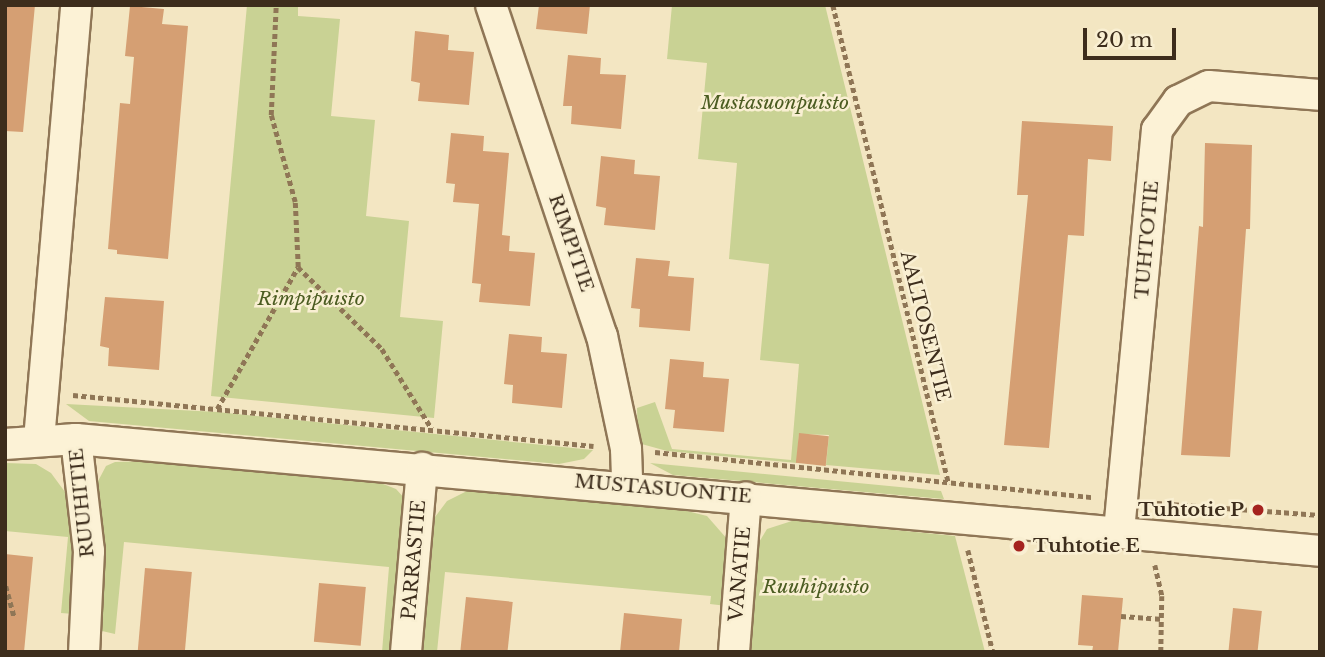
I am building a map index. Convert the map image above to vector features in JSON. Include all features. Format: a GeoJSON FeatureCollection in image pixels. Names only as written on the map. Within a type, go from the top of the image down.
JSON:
{"type":"FeatureCollection","features":[{"type":"Feature","properties":{"kind":"street"},"geometry":{"type":"LineString","coordinates":[[39,440],[76,5]]}},
{"type":"Feature","properties":{"kind":"street","name":"RIMPITIE"},"geometry":{"type":"LineString","coordinates":[[491,5],[602,336],[626,449],[626,486]]}},
{"type":"Feature","properties":{"kind":"street","name":"TUHTOTIE"},"geometry":{"type":"LineString","coordinates":[[1134,532],[1122,500],[1157,130],[1178,101],[1209,86],[1320,95]]}},
{"type":"Feature","properties":{"kind":"street","name":"MUSTASUONTIE"},"geometry":{"type":"LineString","coordinates":[[5,444],[75,439],[626,486],[1320,551]]}},
{"type":"Feature","properties":{"kind":"street","name":"RUUHITIE"},"geometry":{"type":"LineString","coordinates":[[75,439],[89,551],[84,652]]}},
{"type":"Feature","properties":{"kind":"street","name":"PARRASTIE"},"geometry":{"type":"LineString","coordinates":[[406,652],[422,468]]}},
{"type":"Feature","properties":{"kind":"street","name":"VANATIE"},"geometry":{"type":"LineString","coordinates":[[734,652],[746,497]]}},
{"type":"Feature","properties":{"kind":"path"},"geometry":{"type":"LineString","coordinates":[[217,409],[298,267],[295,202],[271,115],[276,5]]}},
{"type":"Feature","properties":{"kind":"path","name":"AALTOSENTIE"},"geometry":{"type":"LineString","coordinates":[[833,5],[957,518],[993,652]]}},
{"type":"Feature","properties":{"kind":"path"},"geometry":{"type":"LineString","coordinates":[[298,267],[382,349],[433,430]]}},
{"type":"Feature","properties":{"kind":"path"},"geometry":{"type":"LineString","coordinates":[[44,392],[1122,500],[1320,515]]}},
{"type":"Feature","properties":{"kind":"path"},"geometry":{"type":"LineString","coordinates":[[1134,532],[1163,619],[1161,652]]}},
{"type":"Feature","properties":{"kind":"path"},"geometry":{"type":"LineString","coordinates":[[6,586],[14,616]]}},
{"type":"Feature","properties":{"kind":"path"},"geometry":{"type":"LineString","coordinates":[[1121,616],[1163,619]]}},
{"type":"Feature","properties":{"kind":"green space","name":"Rimpipuisto"},"geometry":{"type":"Polygon","coordinates":[[[247,5],[298,5],[298,16],[340,19],[331,116],[375,120],[366,216],[409,221],[400,317],[443,321],[434,418],[211,396],[247,5]]]}},
{"type":"Feature","properties":{"kind":"green space","name":"Mustasuonpuisto"},"geometry":{"type":"Polygon","coordinates":[[[672,5],[825,5],[940,475],[826,465],[829,435],[799,434],[797,463],[667,451],[638,443],[637,408],[655,402],[672,449],[791,460],[799,364],[760,360],[769,264],[729,259],[737,163],[698,159],[707,63],[667,59],[672,5]]]}},
{"type":"Feature","properties":{"kind":"green space"},"geometry":{"type":"Polygon","coordinates":[[[66,404],[217,412],[593,450],[584,459],[559,464],[89,421],[66,404]]]}},
{"type":"Feature","properties":{"kind":"green space"},"geometry":{"type":"Polygon","coordinates":[[[153,461],[373,480],[396,489],[406,500],[399,652],[382,652],[389,567],[124,542],[115,634],[102,631],[96,485],[106,466],[115,462],[153,461]]]}},
{"type":"Feature","properties":{"kind":"green space"},"geometry":{"type":"Polygon","coordinates":[[[5,463],[36,464],[51,473],[65,492],[75,520],[74,614],[61,613],[68,537],[5,531],[5,463]]]}},
{"type":"Feature","properties":{"kind":"green space"},"geometry":{"type":"Polygon","coordinates":[[[650,463],[941,491],[944,499],[673,475],[650,463]]]}},
{"type":"Feature","properties":{"kind":"green space"},"geometry":{"type":"Polygon","coordinates":[[[467,491],[679,509],[707,516],[728,540],[727,606],[710,604],[711,596],[445,572],[437,652],[423,652],[435,517],[447,501],[467,491]]]}},
{"type":"Feature","properties":{"kind":"green space","name":"Ruuhipuisto"},"geometry":{"type":"Polygon","coordinates":[[[795,520],[955,536],[985,652],[746,652],[756,547],[767,529],[795,520]]]}},
{"type":"Feature","properties":{"kind":"building"},"geometry":{"type":"Polygon","coordinates":[[[5,5],[35,5],[23,132],[5,131],[5,5]]]}},
{"type":"Feature","properties":{"kind":"building"},"geometry":{"type":"Polygon","coordinates":[[[539,5],[590,5],[587,34],[536,29],[539,5]]]}},
{"type":"Feature","properties":{"kind":"building"},"geometry":{"type":"Polygon","coordinates":[[[130,6],[164,9],[162,24],[188,26],[168,259],[117,254],[117,250],[108,249],[120,103],[130,104],[134,57],[125,56],[130,6]]]}},
{"type":"Feature","properties":{"kind":"building"},"geometry":{"type":"Polygon","coordinates":[[[415,31],[449,35],[448,50],[474,52],[469,105],[418,101],[420,83],[411,81],[415,31]]]}},
{"type":"Feature","properties":{"kind":"building"},"geometry":{"type":"Polygon","coordinates":[[[568,55],[601,58],[600,74],[626,75],[621,129],[571,124],[572,106],[563,106],[568,55]]]}},
{"type":"Feature","properties":{"kind":"building"},"geometry":{"type":"Polygon","coordinates":[[[1022,121],[1113,126],[1111,161],[1088,159],[1084,236],[1068,235],[1049,448],[1004,445],[1028,195],[1017,195],[1022,121]]]}},
{"type":"Feature","properties":{"kind":"building"},"geometry":{"type":"Polygon","coordinates":[[[451,133],[484,136],[483,151],[509,153],[502,235],[510,236],[509,251],[535,253],[530,306],[479,302],[481,284],[472,283],[479,204],[453,202],[455,184],[446,183],[451,133]]]}},
{"type":"Feature","properties":{"kind":"building"},"geometry":{"type":"Polygon","coordinates":[[[1205,143],[1252,145],[1250,229],[1246,229],[1230,457],[1181,455],[1199,226],[1203,227],[1205,143]]]}},
{"type":"Feature","properties":{"kind":"building"},"geometry":{"type":"Polygon","coordinates":[[[601,156],[635,160],[634,174],[660,176],[655,230],[604,225],[606,208],[596,206],[601,156]]]}},
{"type":"Feature","properties":{"kind":"building"},"geometry":{"type":"Polygon","coordinates":[[[636,258],[670,261],[668,276],[694,278],[690,331],[639,327],[640,309],[631,308],[636,258]]]}},
{"type":"Feature","properties":{"kind":"building"},"geometry":{"type":"Polygon","coordinates":[[[105,297],[164,301],[159,370],[108,366],[109,348],[100,346],[105,297]]]}},
{"type":"Feature","properties":{"kind":"building"},"geometry":{"type":"Polygon","coordinates":[[[509,334],[542,337],[541,352],[567,354],[562,408],[512,403],[513,385],[504,384],[509,334]]]}},
{"type":"Feature","properties":{"kind":"building"},"geometry":{"type":"Polygon","coordinates":[[[670,359],[704,362],[703,377],[729,379],[724,432],[673,428],[675,410],[665,409],[670,359]]]}},
{"type":"Feature","properties":{"kind":"building"},"geometry":{"type":"Polygon","coordinates":[[[799,433],[829,436],[826,466],[796,463],[799,433]]]}},
{"type":"Feature","properties":{"kind":"building"},"geometry":{"type":"Polygon","coordinates":[[[5,554],[33,557],[24,652],[5,652],[5,554]]]}},
{"type":"Feature","properties":{"kind":"building"},"geometry":{"type":"Polygon","coordinates":[[[145,568],[192,572],[185,652],[138,652],[145,568]]]}},
{"type":"Feature","properties":{"kind":"building"},"geometry":{"type":"Polygon","coordinates":[[[319,583],[366,587],[361,646],[314,642],[319,583]]]}},
{"type":"Feature","properties":{"kind":"building"},"geometry":{"type":"Polygon","coordinates":[[[1082,595],[1123,598],[1118,652],[1092,652],[1093,646],[1078,645],[1082,595]]]}},
{"type":"Feature","properties":{"kind":"building"},"geometry":{"type":"Polygon","coordinates":[[[466,597],[513,602],[507,652],[460,652],[466,597]]]}},
{"type":"Feature","properties":{"kind":"building"},"geometry":{"type":"Polygon","coordinates":[[[1233,608],[1262,611],[1258,652],[1228,652],[1233,608]]]}},
{"type":"Feature","properties":{"kind":"building"},"geometry":{"type":"Polygon","coordinates":[[[624,613],[682,619],[679,652],[620,652],[624,613]]]}},
{"type":"Feature","properties":{"kind":"place","name":"Tuhtotie P"},"geometry":{"type":"Point","coordinates":[1258,510]}},
{"type":"Feature","properties":{"kind":"place","name":"Tuhtotie E"},"geometry":{"type":"Point","coordinates":[1019,546]}}]}
